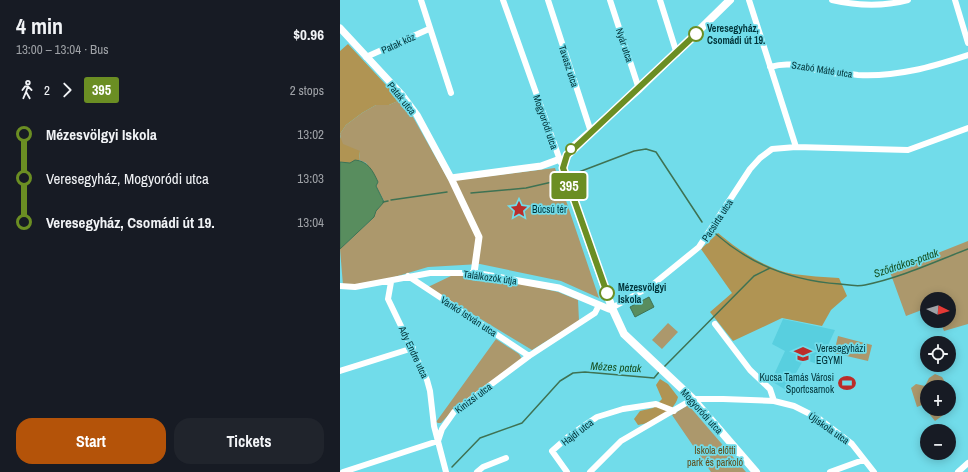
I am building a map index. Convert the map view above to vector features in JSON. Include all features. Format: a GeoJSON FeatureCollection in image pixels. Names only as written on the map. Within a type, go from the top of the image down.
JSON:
{"type":"FeatureCollection","features":[{"type":"Feature","properties":{"kind":"main road"},"geometry":{"type":"LineString","coordinates":[[563,157],[677,54],[730,0]]}},
{"type":"Feature","properties":{"kind":"main road","name":"Mogyoródi utca"},"geometry":{"type":"LineString","coordinates":[[563,157],[563,168],[610,309],[627,338],[693,399],[756,472]]}},
{"type":"Feature","properties":{"kind":"street"},"geometry":{"type":"LineString","coordinates":[[421,0],[429,29],[451,93]]}},
{"type":"Feature","properties":{"kind":"street","name":"Mogyoródi utca"},"geometry":{"type":"LineString","coordinates":[[503,0],[563,157]]}},
{"type":"Feature","properties":{"kind":"street","name":"Tavasz utca"},"geometry":{"type":"LineString","coordinates":[[548,0],[591,132]]}},
{"type":"Feature","properties":{"kind":"street","name":"Nyár utca"},"geometry":{"type":"LineString","coordinates":[[610,0],[639,89]]}},
{"type":"Feature","properties":{"kind":"street"},"geometry":{"type":"LineString","coordinates":[[660,0],[677,54]]}},
{"type":"Feature","properties":{"kind":"street"},"geometry":{"type":"LineString","coordinates":[[748,0],[796,147]]}},
{"type":"Feature","properties":{"kind":"street"},"geometry":{"type":"LineString","coordinates":[[835,0],[874,6],[908,0]]}},
{"type":"Feature","properties":{"kind":"street"},"geometry":{"type":"LineString","coordinates":[[955,0],[968,43]]}},
{"type":"Feature","properties":{"kind":"street","name":"Patak utca"},"geometry":{"type":"LineString","coordinates":[[340,28],[403,96],[417,115],[451,178],[479,237],[474,272]]}},
{"type":"Feature","properties":{"kind":"street","name":"Patak köz"},"geometry":{"type":"LineString","coordinates":[[366,57],[429,29]]}},
{"type":"Feature","properties":{"kind":"street","name":"Szabó Máté utca"},"geometry":{"type":"LineString","coordinates":[[770,67],[781,64],[799,64],[821,71],[871,75],[920,70],[968,55]]}},
{"type":"Feature","properties":{"kind":"street","name":"Pacsirta utca"},"geometry":{"type":"LineString","coordinates":[[610,309],[651,286],[699,247],[750,169],[760,158],[772,149],[796,147],[908,150],[968,128]]}},
{"type":"Feature","properties":{"kind":"street"},"geometry":{"type":"LineString","coordinates":[[451,178],[541,166],[563,157]]}},
{"type":"Feature","properties":{"kind":"street","name":"Találkozók útja"},"geometry":{"type":"LineString","coordinates":[[340,286],[355,287],[391,282],[408,276],[430,273],[474,272],[559,288],[610,309]]}},
{"type":"Feature","properties":{"kind":"street","name":"Vankó István utca"},"geometry":{"type":"LineString","coordinates":[[408,276],[530,356]]}},
{"type":"Feature","properties":{"kind":"street","name":"Ady Endre utca"},"geometry":{"type":"LineString","coordinates":[[391,282],[388,299],[413,348],[429,386],[434,426],[446,472]]}},
{"type":"Feature","properties":{"kind":"street","name":"Kinizsi utca"},"geometry":{"type":"LineString","coordinates":[[438,441],[444,425],[454,412],[530,356],[595,313],[599,305]]}},
{"type":"Feature","properties":{"kind":"street"},"geometry":{"type":"LineString","coordinates":[[715,324],[750,370],[770,389],[774,401]]}},
{"type":"Feature","properties":{"kind":"street"},"geometry":{"type":"LineString","coordinates":[[340,371],[413,348]]}},
{"type":"Feature","properties":{"kind":"street"},"geometry":{"type":"LineString","coordinates":[[590,472],[621,441],[693,399]]}},
{"type":"Feature","properties":{"kind":"street","name":"Újiskola utca"},"geometry":{"type":"LineString","coordinates":[[693,399],[774,401],[794,406],[818,418],[852,444],[863,460],[874,472]]}},
{"type":"Feature","properties":{"kind":"street","name":"Hajdi utca"},"geometry":{"type":"LineString","coordinates":[[567,472],[552,451],[569,436],[597,417],[623,409],[656,404],[674,411]]}},
{"type":"Feature","properties":{"kind":"street"},"geometry":{"type":"LineString","coordinates":[[343,472],[438,441]]}},
{"type":"Feature","properties":{"kind":"street"},"geometry":{"type":"LineString","coordinates":[[478,472],[483,467],[506,458]]}},
{"type":"Feature","properties":{"kind":"street"},"geometry":{"type":"LineString","coordinates":[[830,472],[863,460]]}},
{"type":"Feature","properties":{"kind":"street"},"geometry":{"type":"LineString","coordinates":[[958,472],[968,463]]}},
{"type":"Feature","properties":{"kind":"shaded area"},"geometry":{"type":"Polygon","coordinates":[[[348,44],[400,100],[389,105],[376,105],[346,125],[340,134],[340,51],[348,44]]]}},
{"type":"Feature","properties":{"kind":"shaded area"},"geometry":{"type":"Polygon","coordinates":[[[340,136],[343,144],[360,151],[359,160],[350,163],[340,162],[340,136]]]}},
{"type":"Feature","properties":{"kind":"shaded area"},"geometry":{"type":"Polygon","coordinates":[[[355,160],[367,164],[372,170],[378,182],[376,186],[384,202],[376,211],[374,217],[340,249],[340,162],[350,163],[355,160]]]}},
{"type":"Feature","properties":{"kind":"shaded area"},"geometry":{"type":"Polygon","coordinates":[[[718,233],[734,246],[753,258],[783,272],[839,278],[847,296],[831,310],[822,326],[782,318],[733,341],[710,312],[732,293],[701,249],[718,233]]]}},
{"type":"Feature","properties":{"kind":"shaded area"},"geometry":{"type":"Polygon","coordinates":[[[649,297],[654,307],[635,317],[630,307],[649,297]]]}},
{"type":"Feature","properties":{"kind":"shaded area","name":"Veresegyházi EGYMI"},"geometry":{"type":"Polygon","coordinates":[[[783,319],[835,330],[819,365],[804,359],[786,390],[771,381],[785,351],[772,344],[783,319]]]}},
{"type":"Feature","properties":{"kind":"shaded area"},"geometry":{"type":"Polygon","coordinates":[[[660,379],[668,384],[678,397],[676,403],[662,416],[650,422],[638,425],[634,419],[640,411],[653,408],[662,399],[656,385],[660,379]]]}},
{"type":"Feature","properties":{"kind":"green space"},"geometry":{"type":"Polygon","coordinates":[[[400,100],[413,117],[449,181],[555,168],[599,298],[561,281],[480,264],[428,267],[371,284],[343,285],[340,249],[374,217],[376,211],[384,201],[376,186],[378,182],[366,163],[359,160],[360,151],[340,155],[340,134],[346,125],[376,105],[389,105],[400,100]]]}},
{"type":"Feature","properties":{"kind":"green space"},"geometry":{"type":"Polygon","coordinates":[[[968,241],[968,324],[956,328],[956,292],[920,292],[920,311],[906,316],[890,272],[968,241]]]}},
{"type":"Feature","properties":{"kind":"green space"},"geometry":{"type":"Polygon","coordinates":[[[474,273],[558,292],[578,300],[579,321],[532,350],[428,287],[453,275],[474,273]]]}},
{"type":"Feature","properties":{"kind":"green space"},"geometry":{"type":"Polygon","coordinates":[[[668,323],[678,332],[662,349],[652,340],[668,323]]]}},
{"type":"Feature","properties":{"kind":"green space"},"geometry":{"type":"Polygon","coordinates":[[[943,328],[954,328],[944,331],[943,328]]]}},
{"type":"Feature","properties":{"kind":"green space"},"geometry":{"type":"Polygon","coordinates":[[[838,336],[872,345],[868,361],[834,353],[838,336]]]}},
{"type":"Feature","properties":{"kind":"green space"},"geometry":{"type":"Polygon","coordinates":[[[496,339],[519,354],[522,359],[455,408],[441,423],[436,422],[496,339]]]}},
{"type":"Feature","properties":{"kind":"green space"},"geometry":{"type":"Polygon","coordinates":[[[935,374],[942,377],[944,380],[928,380],[935,374]]]}},
{"type":"Feature","properties":{"kind":"green space"},"geometry":{"type":"Polygon","coordinates":[[[916,384],[920,385],[920,406],[917,407],[911,388],[916,384]]]}},
{"type":"Feature","properties":{"kind":"green space","name":"Iskola előtti park és parkoló"},"geometry":{"type":"Polygon","coordinates":[[[688,405],[746,472],[711,472],[672,415],[688,405]]]}},
{"type":"Feature","properties":{"kind":"green space"},"geometry":{"type":"Polygon","coordinates":[[[931,416],[942,416],[935,421],[931,416]]]}},
{"type":"Feature","properties":{"kind":"waterway","name":"Sződrákos-patak"},"geometry":{"type":"LineString","coordinates":[[571,175],[634,151],[646,149],[656,152],[702,222]]}},
{"type":"Feature","properties":{"kind":"waterway","name":"Sződrákos-patak"},"geometry":{"type":"LineString","coordinates":[[471,193],[526,188],[552,182]]}},
{"type":"Feature","properties":{"kind":"waterway","name":"Sződrákos-patak"},"geometry":{"type":"LineString","coordinates":[[391,200],[447,192]]}},
{"type":"Feature","properties":{"kind":"waterway","name":"Sződrákos-patak"},"geometry":{"type":"LineString","coordinates":[[383,202],[388,201]]}},
{"type":"Feature","properties":{"kind":"waterway","name":"Sződrákos-patak"},"geometry":{"type":"LineString","coordinates":[[716,234],[729,245],[758,263],[774,270],[806,279],[856,286],[862,286],[891,278],[968,249]]}},
{"type":"Feature","properties":{"kind":"waterway","name":"Mézes patak"},"geometry":{"type":"LineString","coordinates":[[663,368],[754,276],[770,268]]}},
{"type":"Feature","properties":{"kind":"waterway","name":"Mézes patak"},"geometry":{"type":"LineString","coordinates":[[452,467],[480,438],[522,423],[560,381],[573,373],[585,372],[654,378],[659,372]]}},
{"type":"Feature","properties":{"kind":"bus line","name":"395"},"geometry":{"type":"LineString","coordinates":[[607,293],[563,168],[567,155],[572,148],[639,89],[696,34]]}},
{"type":"Feature","properties":{"kind":"place","name":"Veresegyház, Csomádi út 19."},"geometry":{"type":"Point","coordinates":[696,34]}},
{"type":"Feature","properties":{"kind":"place","name":"Búcsú tér"},"geometry":{"type":"Point","coordinates":[519,209]}},
{"type":"Feature","properties":{"kind":"place","name":"Mézesvölgyi Iskola"},"geometry":{"type":"Point","coordinates":[607,293]}},
{"type":"Feature","properties":{"kind":"place","name":"Veresegyházi EGYMI"},"geometry":{"type":"Point","coordinates":[803,354]}},
{"type":"Feature","properties":{"kind":"place","name":"Kucsa Tamás Városi Sportcsarnok"},"geometry":{"type":"Point","coordinates":[847,383]}}]}
